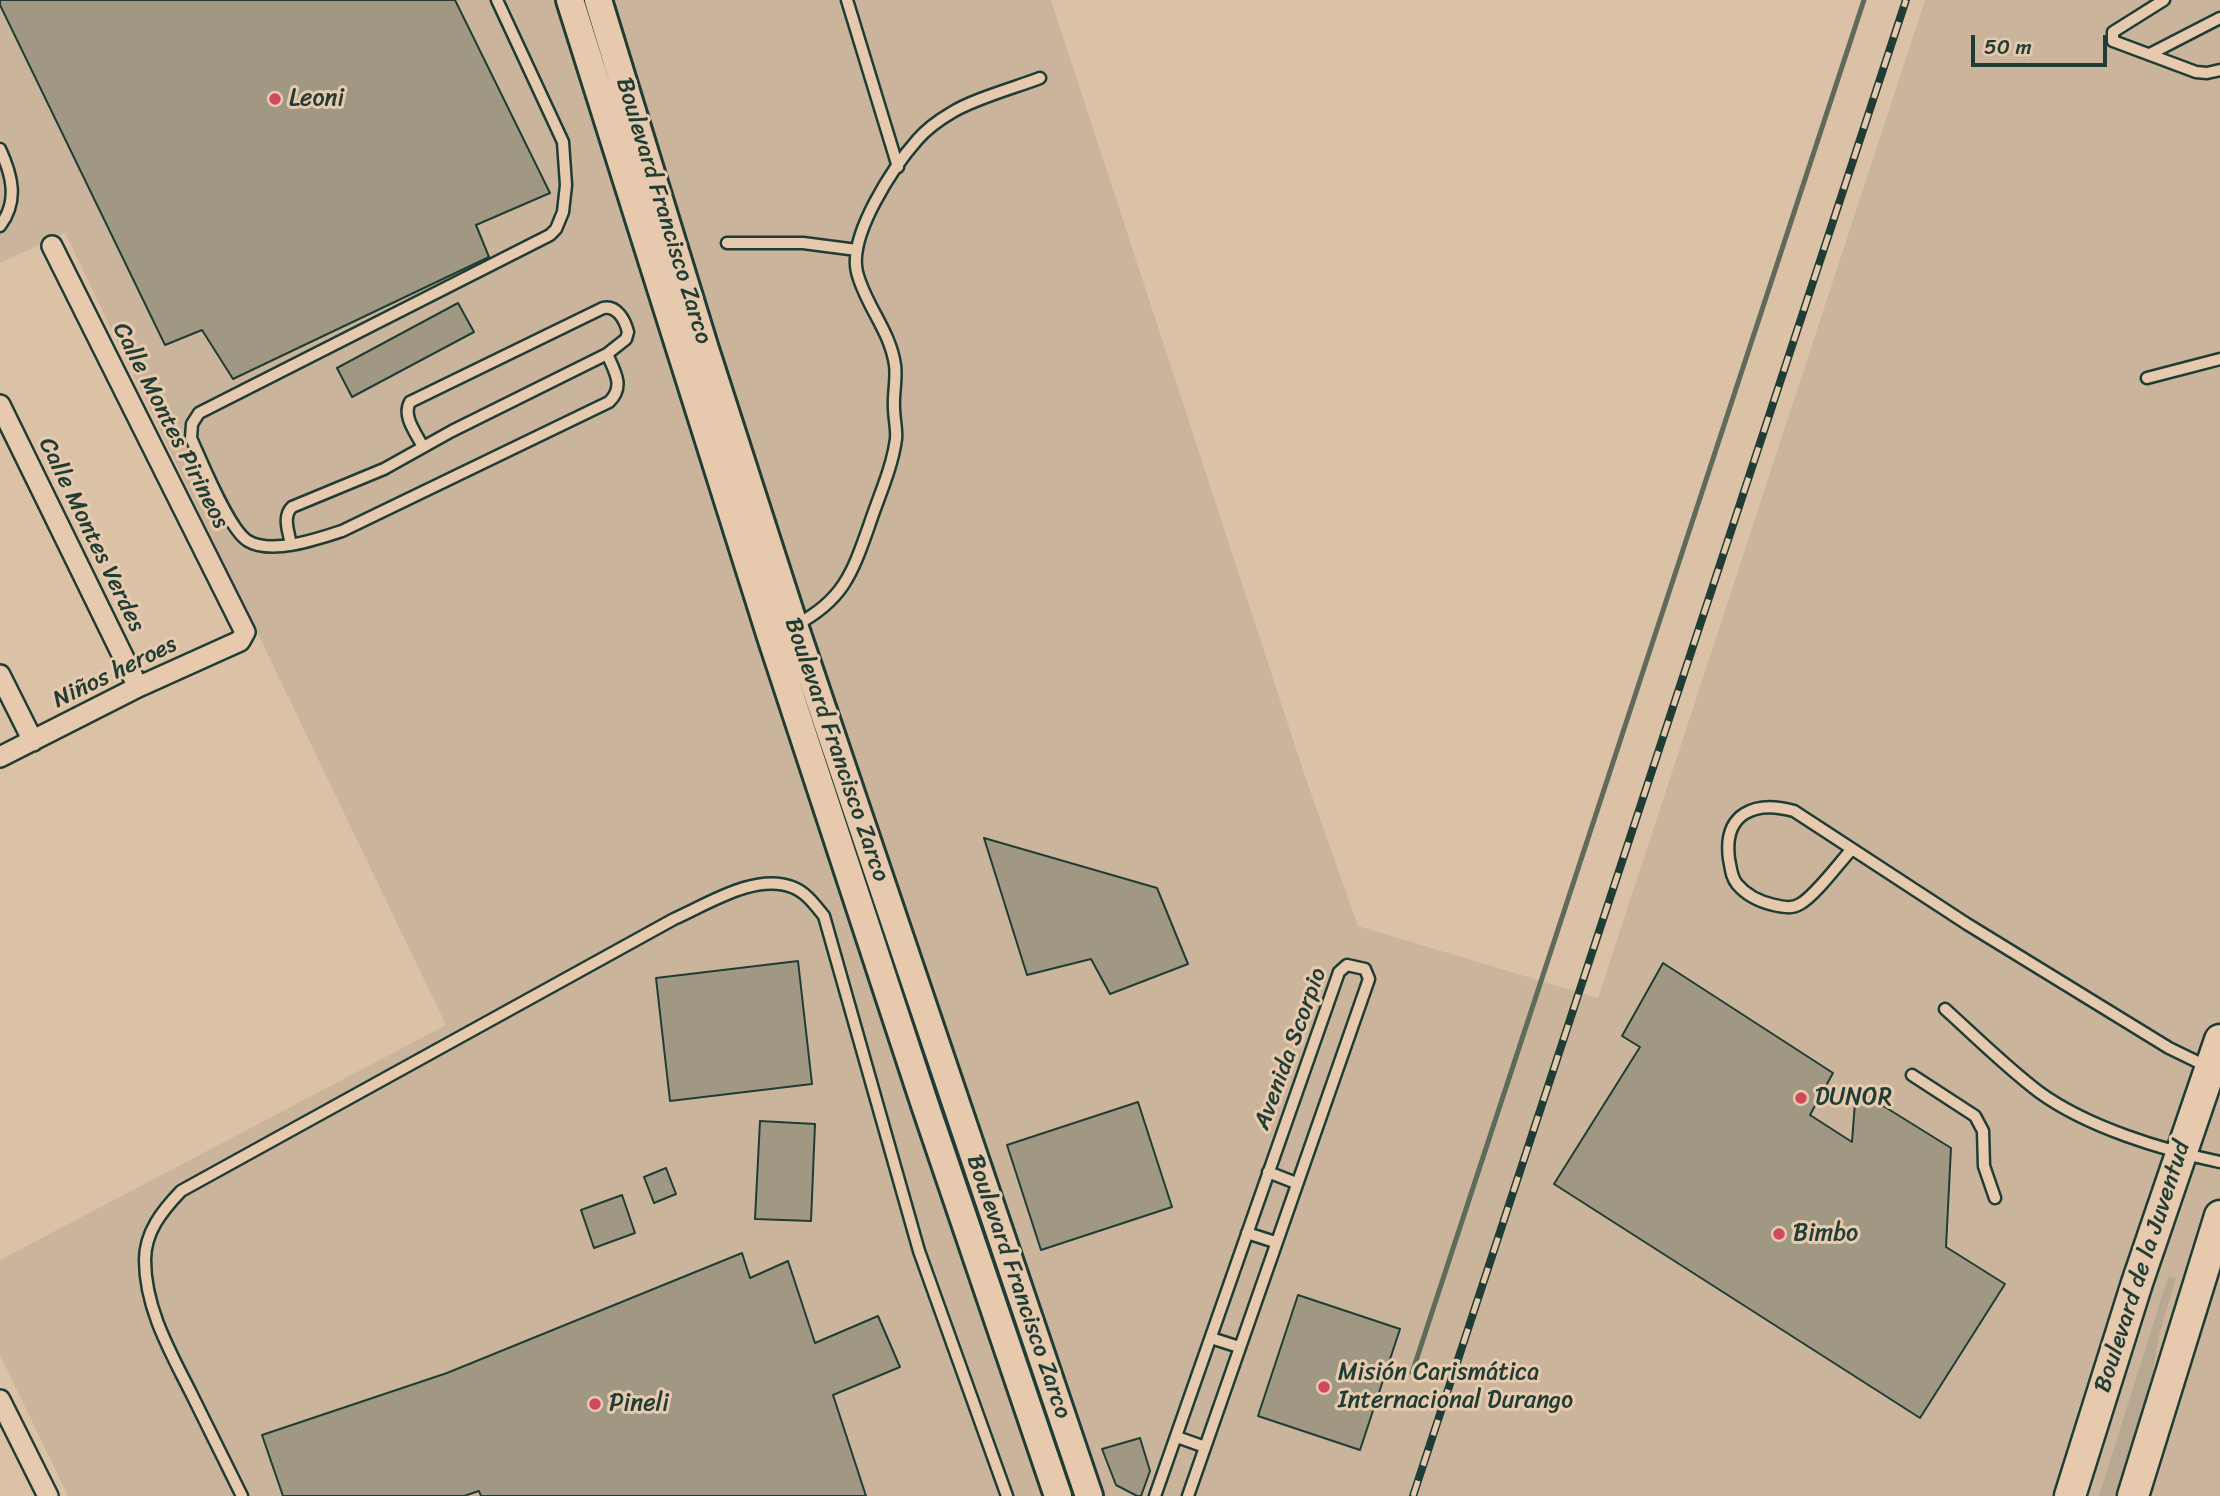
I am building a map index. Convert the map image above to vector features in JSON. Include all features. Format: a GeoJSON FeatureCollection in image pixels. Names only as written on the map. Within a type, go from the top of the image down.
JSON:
{"type":"FeatureCollection","features":[{"type":"Feature","properties":{"kind":"main road","name":"Boulevard Francisco Zarco"},"geometry":{"type":"LineString","coordinates":[[570,0],[673,287],[792,658],[925,1105],[1058,1496]]}},
{"type":"Feature","properties":{"kind":"main road","name":"Boulevard Francisco Zarco"},"geometry":{"type":"LineString","coordinates":[[598,0],[673,287]]}},
{"type":"Feature","properties":{"kind":"main road","name":"Boulevard Francisco Zarco"},"geometry":{"type":"LineString","coordinates":[[756,549],[794,625],[792,658],[953,1095],[1088,1496]]}},
{"type":"Feature","properties":{"kind":"main road","name":"Boulevard de la Juventud"},"geometry":{"type":"LineString","coordinates":[[2070,1496],[2179,1154],[2215,1070],[2220,1040]]}},
{"type":"Feature","properties":{"kind":"main road"},"geometry":{"type":"LineString","coordinates":[[925,1105],[953,1095]]}},
{"type":"Feature","properties":{"kind":"main road"},"geometry":{"type":"LineString","coordinates":[[2133,1496],[2220,1216]]}},
{"type":"Feature","properties":{"kind":"street","name":"Calle Montes Pirineos"},"geometry":{"type":"LineString","coordinates":[[52,246],[245,628]]}},
{"type":"Feature","properties":{"kind":"street","name":"Calle Montes Verdes"},"geometry":{"type":"LineString","coordinates":[[0,405],[138,687]]}},
{"type":"Feature","properties":{"kind":"street","name":"Niños heroes"},"geometry":{"type":"LineString","coordinates":[[0,757],[138,687],[240,641],[245,628]]}},
{"type":"Feature","properties":{"kind":"street"},"geometry":{"type":"LineString","coordinates":[[0,675],[33,741]]}},
{"type":"Feature","properties":{"kind":"street"},"geometry":{"type":"LineString","coordinates":[[1,1402],[48,1496]]}},
{"type":"Feature","properties":{"kind":"lane"},"geometry":{"type":"LineString","coordinates":[[497,0],[563,142],[566,185],[560,220],[550,235],[194,417],[191,438],[238,532],[254,544],[307,543],[342,531],[609,402],[618,391],[619,381],[607,354]]}},
{"type":"Feature","properties":{"kind":"lane"},"geometry":{"type":"LineString","coordinates":[[847,0],[898,167]]}},
{"type":"Feature","properties":{"kind":"lane"},"geometry":{"type":"LineString","coordinates":[[2164,0],[2112,33],[2112,38],[2116,43],[2196,72],[2220,70]]}},
{"type":"Feature","properties":{"kind":"lane"},"geometry":{"type":"LineString","coordinates":[[2150,54],[2220,18]]}},
{"type":"Feature","properties":{"kind":"lane"},"geometry":{"type":"LineString","coordinates":[[794,625],[813,615],[841,591],[858,558],[891,462],[896,437],[895,368],[890,341],[864,293],[856,270],[864,224],[898,167],[918,140],[937,122],[954,111],[1040,78]]}},
{"type":"Feature","properties":{"kind":"lane"},"geometry":{"type":"LineString","coordinates":[[0,149],[13,187],[10,205],[0,226]]}},
{"type":"Feature","properties":{"kind":"lane"},"geometry":{"type":"LineString","coordinates":[[727,243],[803,243],[858,250]]}},
{"type":"Feature","properties":{"kind":"lane"},"geometry":{"type":"LineString","coordinates":[[291,545],[286,519],[292,507],[384,469],[607,354],[626,339],[628,332],[617,311],[610,307],[603,308],[410,402],[407,407],[408,417],[423,447]]}},
{"type":"Feature","properties":{"kind":"lane"},"geometry":{"type":"LineString","coordinates":[[2147,378],[2220,359]]}},
{"type":"Feature","properties":{"kind":"lane"},"geometry":{"type":"LineString","coordinates":[[1852,849],[1802,904],[1787,908],[1766,903],[1749,895],[1736,884],[1731,875],[1728,852],[1734,822],[1741,814],[1767,807],[1794,811],[1967,924],[2145,1033],[2215,1070]]}},
{"type":"Feature","properties":{"kind":"lane"},"geometry":{"type":"LineString","coordinates":[[242,1496],[164,1339],[149,1297],[145,1259],[149,1237],[160,1213],[181,1191],[674,919],[754,884],[793,887],[809,897],[824,916],[919,1251],[1006,1496]]}},
{"type":"Feature","properties":{"kind":"lane","name":"Avenida Scorpio"},"geometry":{"type":"LineString","coordinates":[[1156,1496],[1339,972],[1347,965],[1365,969],[1369,979],[1188,1496]]}},
{"type":"Feature","properties":{"kind":"lane"},"geometry":{"type":"LineString","coordinates":[[1945,1009],[2056,1103],[2110,1129],[2179,1154],[2220,1162]]}},
{"type":"Feature","properties":{"kind":"lane"},"geometry":{"type":"LineString","coordinates":[[1912,1075],[1975,1116],[1980,1123],[1983,1131],[1984,1166],[1994,1198]]}},
{"type":"Feature","properties":{"kind":"lane"},"geometry":{"type":"LineString","coordinates":[[1268,1172],[1296,1183]]}},
{"type":"Feature","properties":{"kind":"lane"},"geometry":{"type":"LineString","coordinates":[[1247,1233],[1275,1242]]}},
{"type":"Feature","properties":{"kind":"lane"},"geometry":{"type":"LineString","coordinates":[[1211,1338],[1239,1348]]}},
{"type":"Feature","properties":{"kind":"lane"},"geometry":{"type":"LineString","coordinates":[[1177,1437],[1205,1447]]}},
{"type":"Feature","properties":{"kind":"shaded area"},"geometry":{"type":"Polygon","coordinates":[[[0,0],[1051,0],[1305,776],[1358,926],[1598,998],[1925,0],[2220,0],[2220,1496],[68,1496],[0,1355],[0,1260],[446,1025],[65,233],[0,263],[0,0]]]}},
{"type":"Feature","properties":{"kind":"shaded area"},"geometry":{"type":"Polygon","coordinates":[[[954,1122],[1071,1496],[1066,1496],[950,1123],[954,1122]]]}},
{"type":"Feature","properties":{"kind":"shaded area"},"geometry":{"type":"Polygon","coordinates":[[[2168,1277],[2176,1278],[2159,1335],[2144,1423],[2121,1496],[2099,1496],[2168,1277]]]}},
{"type":"Feature","properties":{"kind":"building","name":"Leoni"},"geometry":{"type":"Polygon","coordinates":[[[0,0],[455,0],[550,193],[476,225],[489,257],[233,379],[202,330],[165,345],[0,5],[0,0]]]}},
{"type":"Feature","properties":{"kind":"building"},"geometry":{"type":"Polygon","coordinates":[[[458,303],[474,332],[352,397],[337,368],[458,303]]]}},
{"type":"Feature","properties":{"kind":"building"},"geometry":{"type":"Polygon","coordinates":[[[984,838],[1157,888],[1188,964],[1110,994],[1091,959],[1027,975],[984,838]]]}},
{"type":"Feature","properties":{"kind":"building"},"geometry":{"type":"Polygon","coordinates":[[[798,961],[812,1084],[670,1101],[656,978],[798,961]]]}},
{"type":"Feature","properties":{"kind":"building","name":"Bimbo"},"geometry":{"type":"Polygon","coordinates":[[[1663,963],[1833,1073],[1810,1115],[1852,1142],[1856,1089],[1951,1148],[1946,1247],[2005,1284],[1920,1418],[1554,1184],[1640,1047],[1622,1036],[1663,963]]]}},
{"type":"Feature","properties":{"kind":"building"},"geometry":{"type":"Polygon","coordinates":[[[1138,1102],[1172,1207],[1041,1250],[1007,1145],[1138,1102]]]}},
{"type":"Feature","properties":{"kind":"building"},"geometry":{"type":"Polygon","coordinates":[[[760,1121],[815,1124],[811,1221],[755,1219],[760,1121]]]}},
{"type":"Feature","properties":{"kind":"building"},"geometry":{"type":"Polygon","coordinates":[[[666,1168],[676,1194],[654,1203],[644,1177],[666,1168]]]}},
{"type":"Feature","properties":{"kind":"building"},"geometry":{"type":"Polygon","coordinates":[[[622,1195],[635,1233],[594,1248],[581,1210],[622,1195]]]}},
{"type":"Feature","properties":{"kind":"building","name":"Pineli"},"geometry":{"type":"Polygon","coordinates":[[[742,1253],[750,1278],[788,1261],[815,1343],[878,1316],[900,1367],[833,1395],[866,1496],[481,1496],[479,1491],[464,1496],[283,1496],[262,1435],[447,1373],[742,1253]]]}},
{"type":"Feature","properties":{"kind":"building","name":"Misión Carismática Internacional Durango"},"geometry":{"type":"Polygon","coordinates":[[[1298,1295],[1400,1329],[1360,1450],[1258,1416],[1298,1295]]]}},
{"type":"Feature","properties":{"kind":"building"},"geometry":{"type":"Polygon","coordinates":[[[1140,1438],[1150,1471],[1141,1496],[1137,1496],[1116,1485],[1102,1449],[1140,1438]]]}},
{"type":"Feature","properties":{"kind":"waterway"},"geometry":{"type":"LineString","coordinates":[[1412,1373],[1864,0]]}},
{"type":"Feature","properties":{"kind":"railway"},"geometry":{"type":"LineString","coordinates":[[1413,1496],[1906,0]]}},
{"type":"Feature","properties":{"kind":"place","name":"Leoni"},"geometry":{"type":"Point","coordinates":[275,99]}},
{"type":"Feature","properties":{"kind":"place","name":"DUNOR"},"geometry":{"type":"Point","coordinates":[1801,1098]}},
{"type":"Feature","properties":{"kind":"place","name":"Bimbo"},"geometry":{"type":"Point","coordinates":[1779,1234]}},
{"type":"Feature","properties":{"kind":"place","name":"Misión Carismática Internacional Durango"},"geometry":{"type":"Point","coordinates":[1324,1387]}},
{"type":"Feature","properties":{"kind":"place","name":"Pineli"},"geometry":{"type":"Point","coordinates":[595,1404]}}]}
